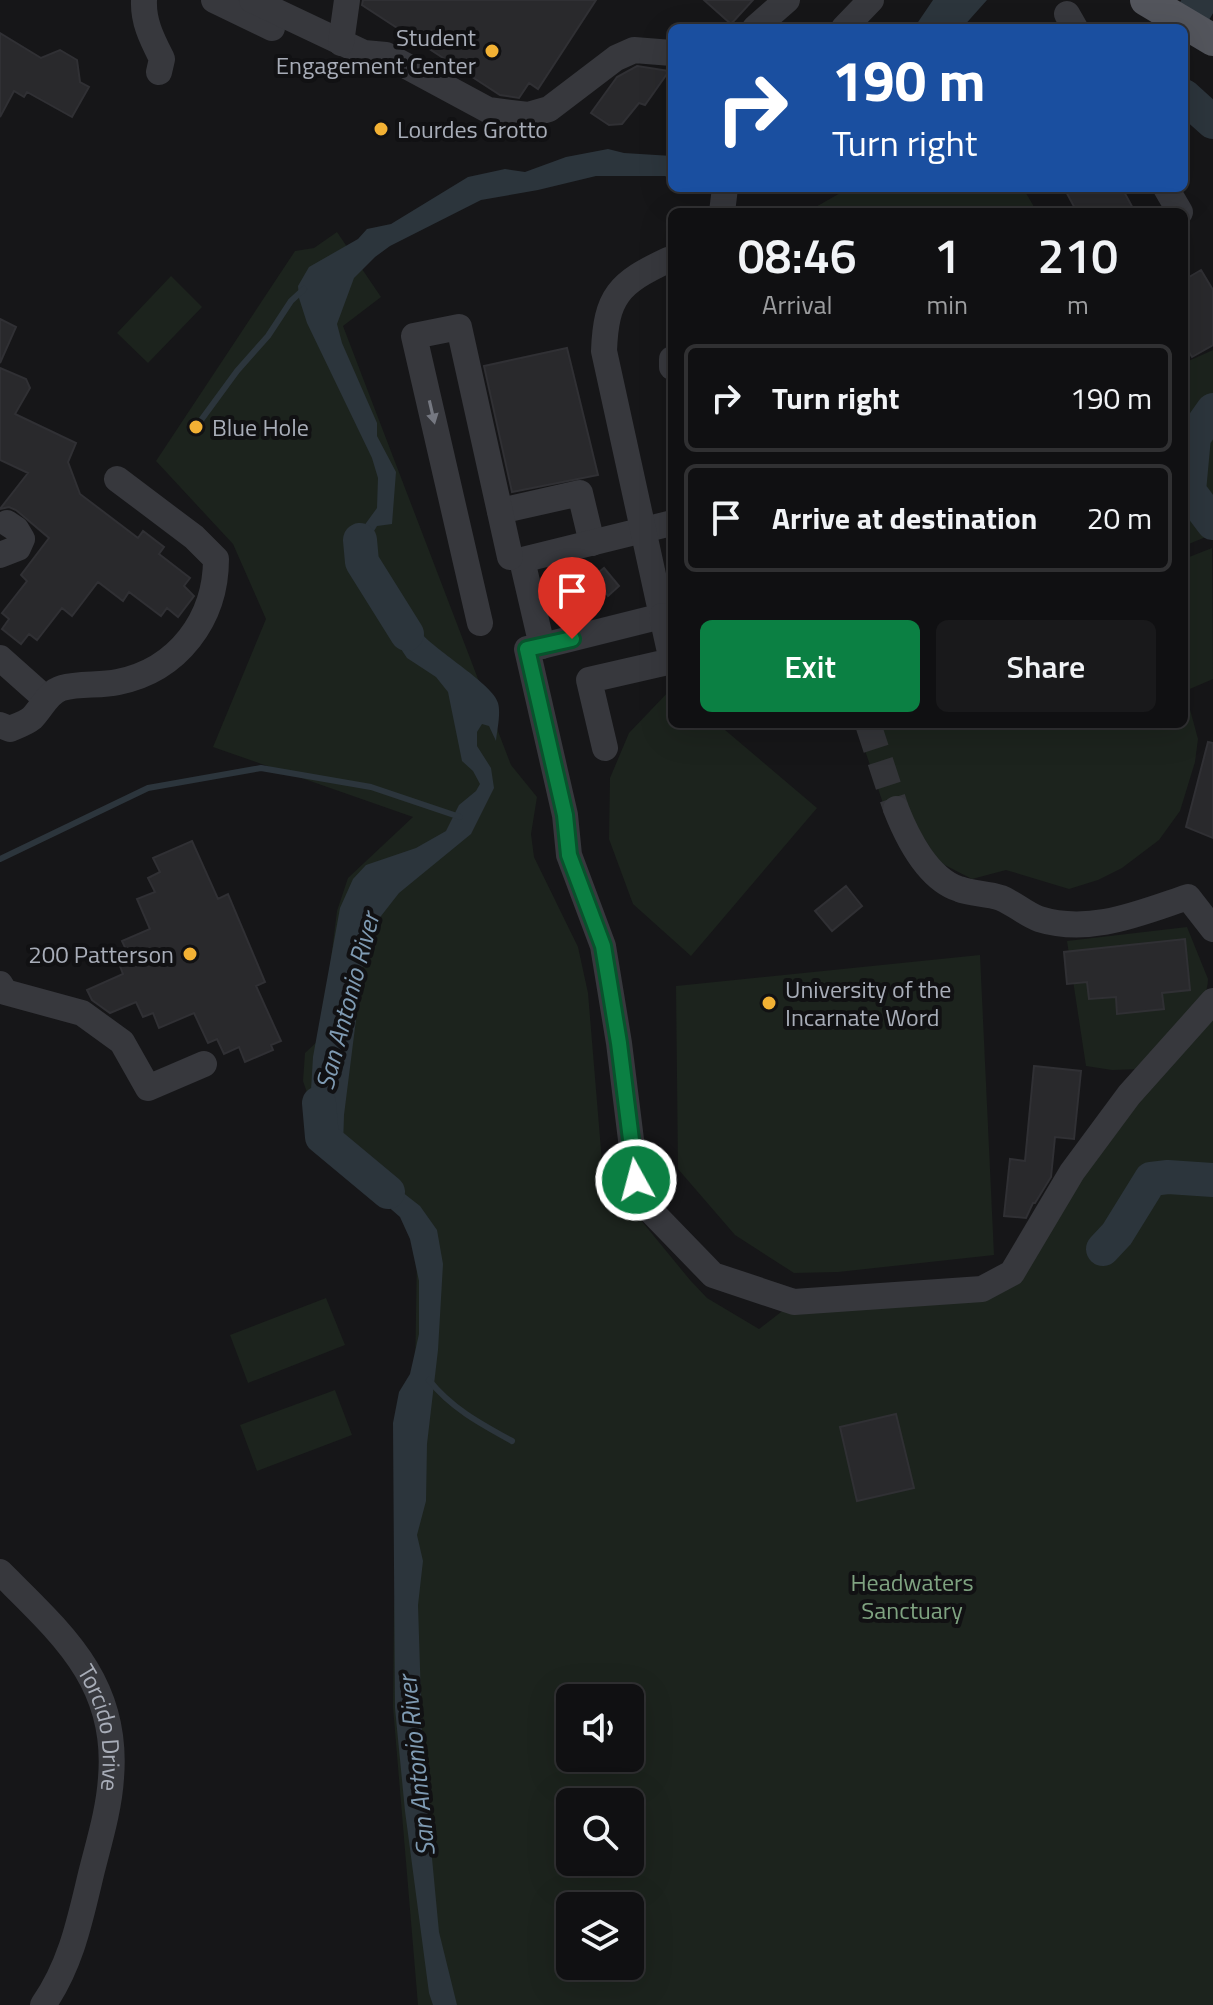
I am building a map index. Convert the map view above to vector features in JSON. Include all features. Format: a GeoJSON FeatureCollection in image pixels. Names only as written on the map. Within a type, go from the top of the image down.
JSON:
{"type":"FeatureCollection","features":[{"type":"Feature","properties":{"kind":"main road"},"geometry":{"type":"LineString","coordinates":[[1146,0],[1185,24]]}},
{"type":"Feature","properties":{"kind":"main road"},"geometry":{"type":"LineString","coordinates":[[1188,26],[1213,40]]}},
{"type":"Feature","properties":{"kind":"street"},"geometry":{"type":"LineString","coordinates":[[144,0],[143,14],[162,59],[159,72]]}},
{"type":"Feature","properties":{"kind":"street"},"geometry":{"type":"LineString","coordinates":[[214,0],[289,35],[338,42]]}},
{"type":"Feature","properties":{"kind":"street"},"geometry":{"type":"LineString","coordinates":[[252,0],[364,53],[386,55],[488,110],[528,115],[549,109],[616,58],[634,50],[668,53]]}},
{"type":"Feature","properties":{"kind":"street"},"geometry":{"type":"LineString","coordinates":[[338,42],[347,0]]}},
{"type":"Feature","properties":{"kind":"street"},"geometry":{"type":"LineString","coordinates":[[760,24],[787,0]]}},
{"type":"Feature","properties":{"kind":"street"},"geometry":{"type":"LineString","coordinates":[[848,24],[871,0]]}},
{"type":"Feature","properties":{"kind":"street"},"geometry":{"type":"LineString","coordinates":[[668,260],[640,273],[618,292],[605,320],[604,351],[668,643]]}},
{"type":"Feature","properties":{"kind":"street"},"geometry":{"type":"LineString","coordinates":[[480,623],[414,336],[459,327],[500,511],[516,559],[565,815],[569,855],[603,946],[636,1180],[649,1209],[713,1275],[794,1302],[982,1289],[1012,1273],[1072,1172],[1129,1095],[1213,1001]]}},
{"type":"Feature","properties":{"kind":"street"},"geometry":{"type":"LineString","coordinates":[[0,725],[10,729],[31,719],[46,699],[60,689],[118,682],[157,669],[194,636],[211,597],[216,578],[216,559],[194,537],[117,479]]}},
{"type":"Feature","properties":{"kind":"street"},"geometry":{"type":"LineString","coordinates":[[500,511],[580,493],[592,543]]}},
{"type":"Feature","properties":{"kind":"street"},"geometry":{"type":"LineString","coordinates":[[0,555],[18,548],[22,539],[16,529],[7,523]]}},
{"type":"Feature","properties":{"kind":"street"},"geometry":{"type":"LineString","coordinates":[[467,567],[592,543],[668,524]]}},
{"type":"Feature","properties":{"kind":"street"},"geometry":{"type":"LineString","coordinates":[[530,640],[662,616]]}},
{"type":"Feature","properties":{"kind":"street"},"geometry":{"type":"LineString","coordinates":[[0,658],[46,699]]}},
{"type":"Feature","properties":{"kind":"street"},"geometry":{"type":"LineString","coordinates":[[605,748],[589,680],[668,662]]}},
{"type":"Feature","properties":{"kind":"street"},"geometry":{"type":"LineString","coordinates":[[896,809],[903,827],[932,871],[956,889],[1001,898],[1038,918],[1067,924],[1110,923],[1188,897],[1213,929]]}},
{"type":"Feature","properties":{"kind":"street"},"geometry":{"type":"LineString","coordinates":[[0,984],[5,992],[82,1013],[122,1042],[148,1088],[204,1064]]}},
{"type":"Feature","properties":{"kind":"street","name":"Torcido Drive"},"geometry":{"type":"LineString","coordinates":[[0,1572],[63,1635],[92,1678],[104,1702],[112,1742],[108,1804],[74,1943],[56,1986],[43,2005]]}},
{"type":"Feature","properties":{"kind":"green space"},"geometry":{"type":"Polygon","coordinates":[[[842,192],[1025,192],[1035,208],[814,208],[842,192]]]}},
{"type":"Feature","properties":{"kind":"green space","name":"Headwaters Sanctuary"},"geometry":{"type":"Polygon","coordinates":[[[337,232],[381,297],[343,326],[511,765],[537,797],[531,834],[534,857],[578,947],[588,993],[603,1174],[707,1298],[759,1329],[794,1302],[1012,1273],[1213,1001],[1213,2005],[418,2005],[393,1707],[394,1607],[415,1376],[417,1252],[409,1201],[391,1174],[332,1132],[314,1113],[303,1081],[305,1053],[321,1038],[337,911],[348,878],[413,817],[213,747],[266,619],[233,544],[156,461],[295,251],[314,248],[337,232]]]}},
{"type":"Feature","properties":{"kind":"green space"},"geometry":{"type":"Polygon","coordinates":[[[171,276],[202,307],[148,363],[117,333],[171,276]]]}},
{"type":"Feature","properties":{"kind":"green space"},"geometry":{"type":"Polygon","coordinates":[[[1213,350],[1213,534],[1188,544],[1188,361],[1213,350]]]}},
{"type":"Feature","properties":{"kind":"green space"},"geometry":{"type":"Polygon","coordinates":[[[1212,548],[1213,679],[1188,690],[1188,557],[1212,548]]]}},
{"type":"Feature","properties":{"kind":"green space"},"geometry":{"type":"Polygon","coordinates":[[[668,692],[668,728],[723,728],[817,808],[691,956],[633,904],[609,839],[610,778],[629,733],[668,692]]]}},
{"type":"Feature","properties":{"kind":"green space"},"geometry":{"type":"Polygon","coordinates":[[[1188,702],[1198,739],[1195,762],[1180,811],[1159,840],[1122,868],[1098,880],[1069,889],[1006,870],[972,879],[939,862],[904,806],[886,812],[857,728],[1188,728],[1188,702]]]}},
{"type":"Feature","properties":{"kind":"green space"},"geometry":{"type":"Polygon","coordinates":[[[1187,927],[1208,979],[1206,991],[1193,1016],[1142,1069],[1112,1070],[1086,1066],[1067,941],[1187,927]]]}},
{"type":"Feature","properties":{"kind":"green space"},"geometry":{"type":"Polygon","coordinates":[[[980,955],[994,1255],[838,1272],[794,1273],[735,1235],[678,1169],[676,986],[980,955]]]}},
{"type":"Feature","properties":{"kind":"green space"},"geometry":{"type":"Polygon","coordinates":[[[326,1298],[345,1345],[248,1383],[230,1335],[326,1298]]]}},
{"type":"Feature","properties":{"kind":"green space"},"geometry":{"type":"Polygon","coordinates":[[[335,1390],[352,1435],[257,1471],[240,1425],[335,1390]]]}},
{"type":"Feature","properties":{"kind":"water"},"geometry":{"type":"Polygon","coordinates":[[[933,0],[987,0],[966,24],[917,24],[933,0]]]}},
{"type":"Feature","properties":{"kind":"water"},"geometry":{"type":"Polygon","coordinates":[[[608,149],[668,156],[668,178],[596,176],[481,200],[390,246],[375,257],[354,278],[337,324],[342,343],[377,423],[377,436],[396,472],[392,524],[377,526],[367,543],[377,593],[391,598],[399,596],[421,633],[486,687],[498,703],[499,712],[496,741],[489,726],[482,724],[477,732],[477,746],[491,768],[494,788],[471,834],[399,893],[374,925],[364,956],[343,1145],[315,1146],[308,1140],[313,1057],[340,908],[353,879],[366,865],[416,848],[446,831],[459,805],[480,784],[473,771],[462,761],[448,692],[436,677],[407,658],[371,604],[353,561],[353,541],[377,508],[378,478],[372,458],[307,323],[298,286],[309,267],[358,239],[367,229],[391,224],[468,177],[505,169],[525,172],[566,157],[608,149]]]}},
{"type":"Feature","properties":{"kind":"water"},"geometry":{"type":"Polygon","coordinates":[[[336,1161],[365,1163],[420,1206],[437,1230],[443,1264],[438,1350],[427,1444],[426,1501],[417,1535],[423,1561],[418,1605],[423,1763],[439,1932],[457,2005],[433,2005],[429,1993],[395,1708],[393,1423],[399,1392],[410,1374],[419,1334],[419,1281],[410,1239],[400,1217],[336,1161]]]}},
{"type":"Feature","properties":{"kind":"building","name":"Student Engagement Center"},"geometry":{"type":"Polygon","coordinates":[[[363,0],[596,0],[538,89],[529,83],[519,98],[500,95],[362,5],[363,0]]]}},
{"type":"Feature","properties":{"kind":"building"},"geometry":{"type":"Polygon","coordinates":[[[704,0],[753,0],[731,24],[704,0]]]}},
{"type":"Feature","properties":{"kind":"building"},"geometry":{"type":"Polygon","coordinates":[[[0,33],[41,58],[60,50],[77,60],[80,82],[89,87],[72,117],[27,92],[24,97],[14,91],[0,117],[0,33]]]}},
{"type":"Feature","properties":{"kind":"building"},"geometry":{"type":"Polygon","coordinates":[[[637,66],[668,71],[645,105],[639,103],[622,124],[609,125],[591,113],[617,77],[637,66]]]}},
{"type":"Feature","properties":{"kind":"building"},"geometry":{"type":"Polygon","coordinates":[[[1066,192],[1124,192],[1133,208],[1075,208],[1066,192]]]}},
{"type":"Feature","properties":{"kind":"building"},"geometry":{"type":"Polygon","coordinates":[[[1201,270],[1213,290],[1213,345],[1192,357],[1188,350],[1188,278],[1201,270]]]}},
{"type":"Feature","properties":{"kind":"building"},"geometry":{"type":"Polygon","coordinates":[[[0,319],[16,327],[0,363],[0,319]]]}},
{"type":"Feature","properties":{"kind":"building"},"geometry":{"type":"Polygon","coordinates":[[[567,348],[598,475],[512,492],[484,366],[567,348]]]}},
{"type":"Feature","properties":{"kind":"building"},"geometry":{"type":"Polygon","coordinates":[[[0,368],[26,379],[30,388],[15,414],[76,443],[68,462],[80,494],[138,538],[143,531],[164,547],[159,554],[190,578],[184,586],[194,596],[178,617],[167,608],[161,616],[129,592],[123,601],[98,582],[72,616],[62,608],[37,640],[29,634],[21,644],[2,629],[9,619],[2,613],[27,581],[21,575],[49,538],[16,510],[9,507],[0,509],[28,473],[0,460],[0,368]]]}},
{"type":"Feature","properties":{"kind":"building"},"geometry":{"type":"Polygon","coordinates":[[[604,568],[619,586],[608,596],[606,593],[600,598],[584,579],[597,569],[599,572],[604,568]]]}},
{"type":"Feature","properties":{"kind":"building"},"geometry":{"type":"Polygon","coordinates":[[[1208,742],[1213,743],[1213,838],[1186,827],[1208,742]]]}},
{"type":"Feature","properties":{"kind":"building","name":"200 Patterson"},"geometry":{"type":"Polygon","coordinates":[[[192,841],[218,899],[228,894],[265,982],[256,986],[281,1041],[271,1045],[273,1050],[245,1062],[239,1047],[224,1054],[217,1039],[208,1043],[194,1013],[159,1028],[153,1013],[143,1017],[136,1002],[110,1013],[92,1000],[87,990],[123,974],[118,961],[129,956],[122,941],[150,929],[137,899],[155,892],[148,878],[160,872],[153,858],[192,841]]]}},
{"type":"Feature","properties":{"kind":"building"},"geometry":{"type":"Polygon","coordinates":[[[846,886],[862,906],[832,931],[815,911],[846,886]]]}},
{"type":"Feature","properties":{"kind":"building"},"geometry":{"type":"Polygon","coordinates":[[[1185,939],[1190,990],[1162,993],[1164,1009],[1117,1014],[1116,997],[1089,999],[1087,982],[1067,984],[1064,952],[1185,939]]]}},
{"type":"Feature","properties":{"kind":"building"},"geometry":{"type":"Polygon","coordinates":[[[1034,1066],[1081,1071],[1074,1139],[1055,1137],[1051,1177],[1026,1218],[1004,1216],[1010,1159],[1025,1161],[1034,1066]]]}},
{"type":"Feature","properties":{"kind":"building"},"geometry":{"type":"Polygon","coordinates":[[[896,1414],[914,1488],[857,1501],[840,1427],[896,1414]]]}},
{"type":"Feature","properties":{"kind":"waterway"},"geometry":{"type":"LineString","coordinates":[[1187,24],[1201,0]]}},
{"type":"Feature","properties":{"kind":"waterway"},"geometry":{"type":"LineString","coordinates":[[1188,100],[1213,122]]}},
{"type":"Feature","properties":{"kind":"waterway"},"geometry":{"type":"LineString","coordinates":[[196,427],[237,371],[268,336],[291,301],[304,289]]}},
{"type":"Feature","properties":{"kind":"waterway"},"geometry":{"type":"LineString","coordinates":[[1213,410],[1194,437],[1189,491],[1213,523]]}},
{"type":"Feature","properties":{"kind":"waterway","name":"San Antonio River"},"geometry":{"type":"LineString","coordinates":[[360,540],[362,562],[407,634]]}},
{"type":"Feature","properties":{"kind":"waterway"},"geometry":{"type":"LineString","coordinates":[[0,859],[148,788],[261,768],[371,787],[460,817]]}},
{"type":"Feature","properties":{"kind":"waterway","name":"San Antonio River"},"geometry":{"type":"LineString","coordinates":[[319,1103],[322,1137],[388,1192]]}},
{"type":"Feature","properties":{"kind":"waterway"},"geometry":{"type":"LineString","coordinates":[[1103,1249],[1117,1234],[1151,1179],[1213,1180]]}},
{"type":"Feature","properties":{"kind":"waterway"},"geometry":{"type":"LineString","coordinates":[[429,1380],[457,1407],[512,1441]]}},
{"type":"Feature","properties":{"kind":"tunnel"},"geometry":{"type":"LineString","coordinates":[[869,728],[896,809]]}},
{"type":"Feature","properties":{"kind":"place","name":"Student Engagement Center"},"geometry":{"type":"Point","coordinates":[492,51]}},
{"type":"Feature","properties":{"kind":"place","name":"Lourdes Grotto"},"geometry":{"type":"Point","coordinates":[381,129]}},
{"type":"Feature","properties":{"kind":"place","name":"Blue Hole"},"geometry":{"type":"Point","coordinates":[196,427]}},
{"type":"Feature","properties":{"kind":"place","name":"200 Patterson"},"geometry":{"type":"Point","coordinates":[190,954]}},
{"type":"Feature","properties":{"kind":"place","name":"University of the Incarnate Word"},"geometry":{"type":"Point","coordinates":[769,1003]}},
{"type":"Feature","properties":{"kind":"route"},"geometry":{"type":"LineString","coordinates":[[572,639],[527,649],[565,815],[569,855],[603,946],[636,1180]]}}]}
